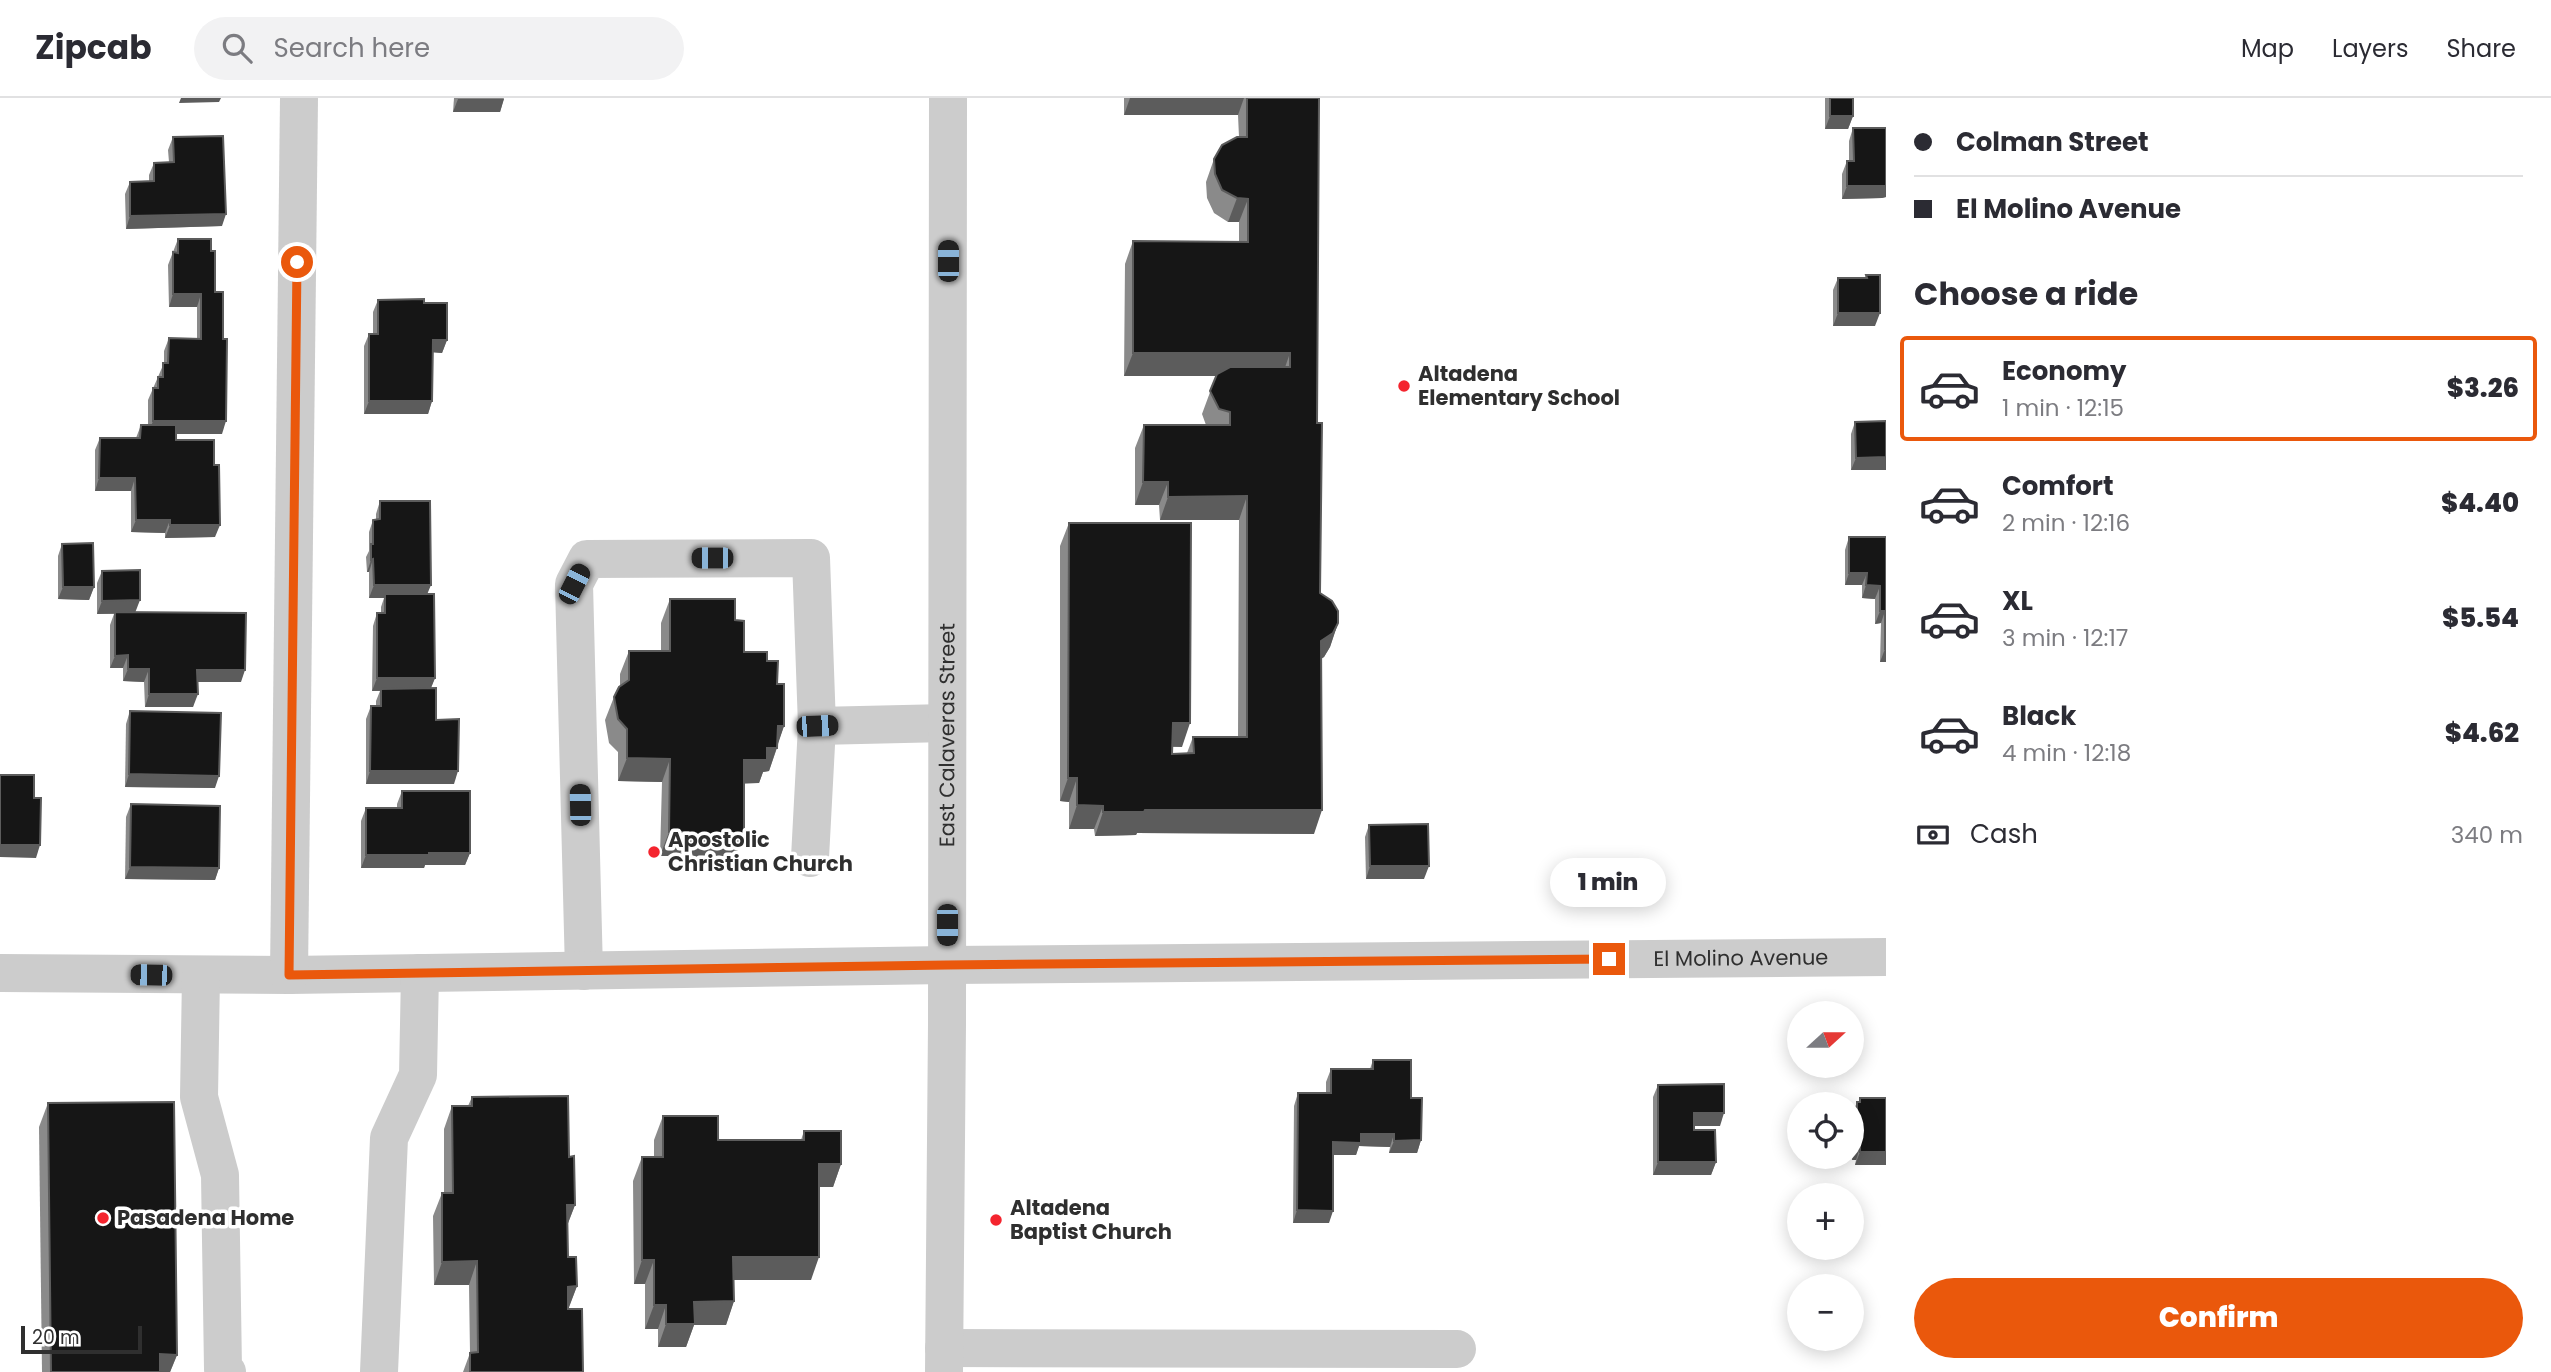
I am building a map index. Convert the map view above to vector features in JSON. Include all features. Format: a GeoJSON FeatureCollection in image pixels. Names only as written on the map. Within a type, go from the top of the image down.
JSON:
{"type":"FeatureCollection","features":[{"type":"Feature","properties":{"kind":"street"},"geometry":{"type":"LineString","coordinates":[[289,975],[299,98]]}},
{"type":"Feature","properties":{"kind":"street","name":"East Calaveras Street"},"geometry":{"type":"LineString","coordinates":[[944,1360],[948,98]]}},
{"type":"Feature","properties":{"kind":"street"},"geometry":{"type":"LineString","coordinates":[[584,971],[574,584],[587,559],[811,558],[817,726],[810,858]]}},
{"type":"Feature","properties":{"kind":"street"},"geometry":{"type":"LineString","coordinates":[[817,726],[947,723]]}},
{"type":"Feature","properties":{"kind":"street","name":"El Molino Avenue"},"geometry":{"type":"LineString","coordinates":[[0,973],[289,975],[947,965],[1886,957]]}},
{"type":"Feature","properties":{"kind":"street"},"geometry":{"type":"LineString","coordinates":[[379,1372],[389,1138],[418,1075],[420,973]]}},
{"type":"Feature","properties":{"kind":"street"},"geometry":{"type":"LineString","coordinates":[[201,975],[199,1097],[220,1175],[223,1369],[227,1372]]}},
{"type":"Feature","properties":{"kind":"street"},"geometry":{"type":"LineString","coordinates":[[944,1360],[1457,1349]]}},
{"type":"Feature","properties":{"kind":"building"},"geometry":{"type":"Polygon","coordinates":[[[1247,98],[1319,98],[1317,423],[1322,423],[1320,593],[1332,601],[1338,611],[1338,623],[1333,633],[1321,641],[1322,810],[1103,812],[1103,806],[1077,805],[1077,778],[1068,778],[1069,523],[1191,523],[1190,723],[1173,723],[1172,754],[1194,753],[1193,737],[1247,737],[1247,496],[1168,497],[1168,482],[1143,482],[1144,425],[1230,425],[1230,412],[1219,409],[1210,391],[1217,374],[1230,367],[1290,367],[1290,353],[1133,353],[1133,241],[1248,242],[1248,199],[1237,198],[1222,190],[1215,174],[1214,159],[1222,145],[1237,137],[1247,137],[1247,98]]]}},
{"type":"Feature","properties":{"kind":"building"},"geometry":{"type":"Polygon","coordinates":[[[1830,98],[1853,98],[1853,116],[1830,116],[1830,98]]]}},
{"type":"Feature","properties":{"kind":"building"},"geometry":{"type":"Polygon","coordinates":[[[1853,128],[1886,128],[1886,186],[1847,186],[1847,161],[1854,161],[1853,128]]]}},
{"type":"Feature","properties":{"kind":"building"},"geometry":{"type":"Polygon","coordinates":[[[223,136],[226,214],[130,216],[130,182],[154,181],[154,163],[174,162],[173,137],[223,136]]]}},
{"type":"Feature","properties":{"kind":"building"},"geometry":{"type":"Polygon","coordinates":[[[178,239],[211,239],[211,251],[215,251],[215,292],[223,292],[223,339],[227,339],[226,421],[153,421],[153,388],[158,388],[158,377],[163,377],[163,363],[168,363],[169,338],[201,339],[201,294],[173,294],[173,252],[178,253],[178,239]]]}},
{"type":"Feature","properties":{"kind":"building"},"geometry":{"type":"Polygon","coordinates":[[[1866,275],[1880,275],[1880,313],[1838,313],[1838,278],[1867,278],[1866,275]]]}},
{"type":"Feature","properties":{"kind":"building"},"geometry":{"type":"Polygon","coordinates":[[[424,299],[424,303],[447,303],[447,340],[433,340],[432,401],[369,401],[369,334],[378,334],[378,300],[424,299]]]}},
{"type":"Feature","properties":{"kind":"building"},"geometry":{"type":"Polygon","coordinates":[[[1886,421],[1886,457],[1856,458],[1855,422],[1886,421]]]}},
{"type":"Feature","properties":{"kind":"building"},"geometry":{"type":"Polygon","coordinates":[[[141,425],[176,425],[176,440],[214,440],[214,465],[219,465],[220,525],[170,525],[170,520],[136,520],[135,478],[99,478],[100,438],[140,438],[141,425]]]}},
{"type":"Feature","properties":{"kind":"building"},"geometry":{"type":"Polygon","coordinates":[[[380,501],[430,501],[431,585],[374,585],[371,544],[373,520],[380,519],[380,501]]]}},
{"type":"Feature","properties":{"kind":"building"},"geometry":{"type":"Polygon","coordinates":[[[1849,537],[1886,537],[1886,649],[1885,611],[1880,611],[1880,586],[1866,585],[1867,573],[1849,573],[1849,537]]]}},
{"type":"Feature","properties":{"kind":"building"},"geometry":{"type":"Polygon","coordinates":[[[93,543],[94,587],[63,587],[62,544],[93,543]]]}},
{"type":"Feature","properties":{"kind":"building"},"geometry":{"type":"Polygon","coordinates":[[[140,570],[140,600],[102,601],[102,571],[140,570]]]}},
{"type":"Feature","properties":{"kind":"building"},"geometry":{"type":"Polygon","coordinates":[[[385,594],[434,594],[435,678],[377,678],[377,613],[385,613],[385,594]]]}},
{"type":"Feature","properties":{"kind":"building"},"geometry":{"type":"Polygon","coordinates":[[[670,599],[735,599],[735,620],[744,621],[744,652],[767,652],[767,661],[778,661],[777,684],[784,684],[784,726],[778,726],[777,748],[767,748],[767,760],[744,760],[744,833],[726,833],[726,839],[688,838],[688,832],[669,832],[670,759],[627,758],[627,729],[618,719],[614,697],[619,687],[629,680],[629,651],[670,651],[670,599]]]}},
{"type":"Feature","properties":{"kind":"building"},"geometry":{"type":"Polygon","coordinates":[[[115,612],[246,613],[245,670],[197,670],[198,694],[149,694],[149,669],[128,669],[128,655],[115,656],[115,612]]]}},
{"type":"Feature","properties":{"kind":"building"},"geometry":{"type":"Polygon","coordinates":[[[436,688],[436,720],[459,719],[458,771],[370,771],[371,706],[381,706],[381,689],[436,688]]]}},
{"type":"Feature","properties":{"kind":"building"},"geometry":{"type":"Polygon","coordinates":[[[130,711],[221,713],[219,776],[129,774],[130,711]]]}},
{"type":"Feature","properties":{"kind":"building"},"geometry":{"type":"Polygon","coordinates":[[[0,775],[34,775],[34,798],[41,798],[40,845],[0,845],[0,775]]]}},
{"type":"Feature","properties":{"kind":"building"},"geometry":{"type":"Polygon","coordinates":[[[402,791],[470,791],[470,853],[366,855],[366,808],[402,808],[402,791]]]}},
{"type":"Feature","properties":{"kind":"building"},"geometry":{"type":"Polygon","coordinates":[[[131,804],[220,806],[219,868],[130,867],[131,804]]]}},
{"type":"Feature","properties":{"kind":"building"},"geometry":{"type":"Polygon","coordinates":[[[1428,824],[1429,866],[1370,866],[1369,825],[1428,824]]]}},
{"type":"Feature","properties":{"kind":"building"},"geometry":{"type":"Polygon","coordinates":[[[1373,1060],[1411,1060],[1411,1098],[1422,1098],[1421,1140],[1394,1141],[1394,1134],[1361,1134],[1361,1143],[1333,1142],[1333,1211],[1297,1210],[1298,1093],[1331,1093],[1331,1069],[1373,1069],[1373,1060]]]}},
{"type":"Feature","properties":{"kind":"building"},"geometry":{"type":"Polygon","coordinates":[[[1724,1084],[1724,1113],[1694,1113],[1694,1130],[1715,1130],[1716,1162],[1658,1162],[1658,1085],[1724,1084]]]}},
{"type":"Feature","properties":{"kind":"building"},"geometry":{"type":"Polygon","coordinates":[[[568,1096],[569,1157],[574,1156],[575,1205],[567,1205],[568,1257],[576,1257],[577,1286],[568,1287],[568,1309],[582,1309],[583,1372],[470,1372],[470,1353],[478,1352],[477,1261],[442,1262],[442,1193],[453,1193],[452,1106],[472,1106],[472,1097],[568,1096]]]}},
{"type":"Feature","properties":{"kind":"building"},"geometry":{"type":"Polygon","coordinates":[[[1864,1098],[1886,1098],[1886,1152],[1864,1152],[1864,1098]]]}},
{"type":"Feature","properties":{"kind":"building","name":"Pasadena Home"},"geometry":{"type":"Polygon","coordinates":[[[174,1102],[177,1355],[160,1354],[160,1372],[51,1372],[48,1103],[174,1102]]]}},
{"type":"Feature","properties":{"kind":"building"},"geometry":{"type":"Polygon","coordinates":[[[663,1116],[718,1116],[718,1140],[804,1140],[804,1131],[841,1131],[841,1164],[819,1164],[819,1257],[733,1257],[734,1301],[694,1302],[695,1324],[666,1324],[666,1305],[654,1305],[654,1260],[642,1260],[642,1157],[663,1157],[663,1116]]]}},
{"type":"Feature","properties":{"kind":"place","name":"Altadena Elementary School"},"geometry":{"type":"Point","coordinates":[1404,386]}},
{"type":"Feature","properties":{"kind":"place","name":"Apostolic Christian Church"},"geometry":{"type":"Point","coordinates":[654,852]}},
{"type":"Feature","properties":{"kind":"place","name":"Pasadena Home"},"geometry":{"type":"Point","coordinates":[103,1218]}},
{"type":"Feature","properties":{"kind":"place","name":"Altadena Baptist Church"},"geometry":{"type":"Point","coordinates":[996,1220]}},
{"type":"Feature","properties":{"kind":"route"},"geometry":{"type":"LineString","coordinates":[[297,262],[289,975],[1609,959]]}}]}
